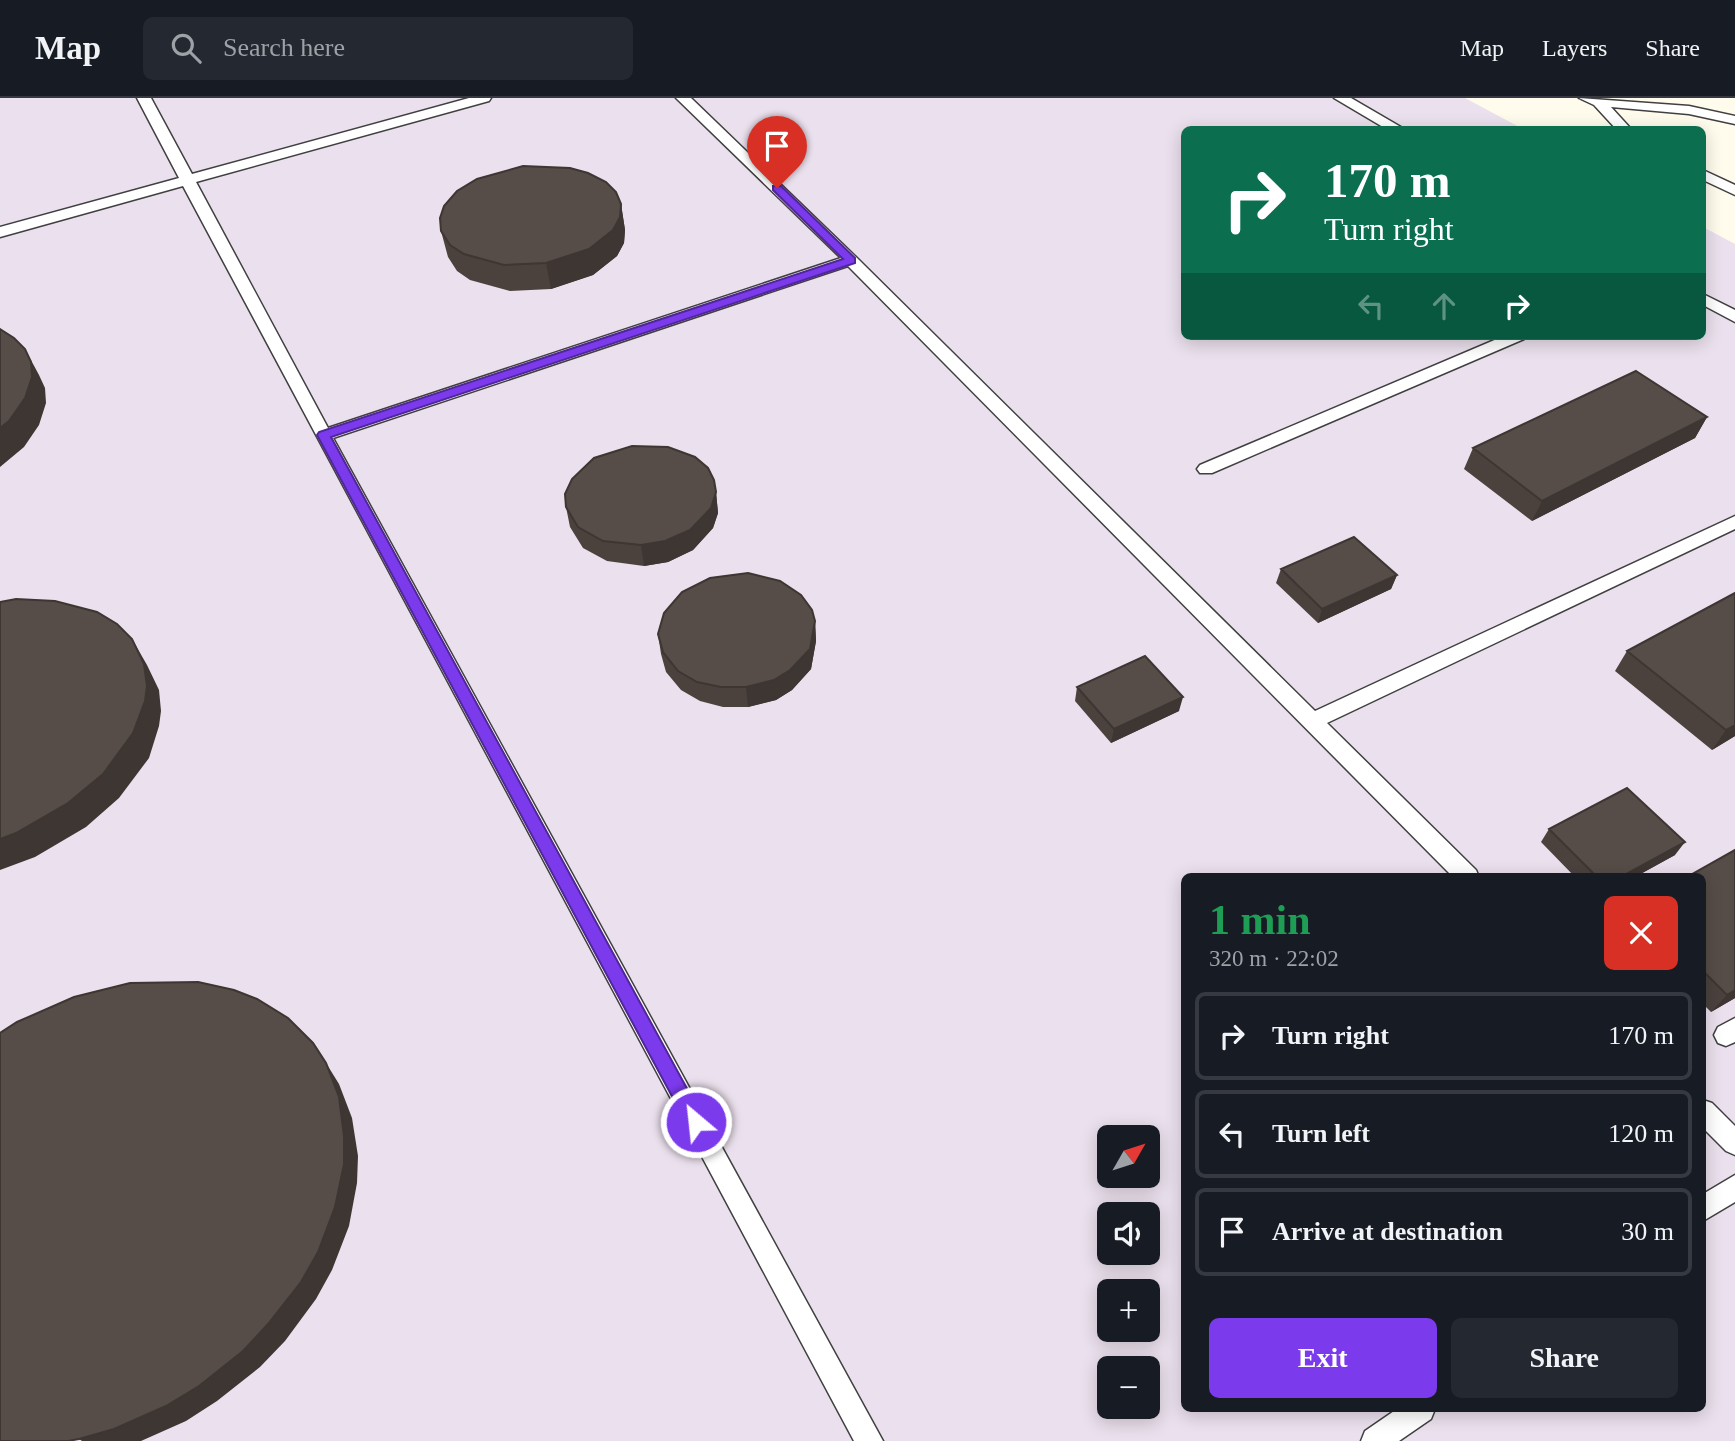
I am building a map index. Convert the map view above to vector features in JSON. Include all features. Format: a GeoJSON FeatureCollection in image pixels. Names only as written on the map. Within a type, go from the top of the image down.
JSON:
{"type":"FeatureCollection","features":[{"type":"Feature","properties":{"kind":"lane"},"geometry":{"type":"LineString","coordinates":[[144,98],[323,435],[869,1441]]}},
{"type":"Feature","properties":{"kind":"lane"},"geometry":{"type":"LineString","coordinates":[[0,232],[484,98]]}},
{"type":"Feature","properties":{"kind":"lane"},"geometry":{"type":"LineString","coordinates":[[683,98],[851,260],[1464,873]]}},
{"type":"Feature","properties":{"kind":"lane"},"geometry":{"type":"LineString","coordinates":[[1341,98],[1392,126]]}},
{"type":"Feature","properties":{"kind":"lane"},"geometry":{"type":"LineString","coordinates":[[1592,100],[1689,110],[1735,120]]}},
{"type":"Feature","properties":{"kind":"lane"},"geometry":{"type":"LineString","coordinates":[[1592,100],[1621,126]]}},
{"type":"Feature","properties":{"kind":"lane"},"geometry":{"type":"LineString","coordinates":[[1706,176],[1735,191]]}},
{"type":"Feature","properties":{"kind":"lane"},"geometry":{"type":"LineString","coordinates":[[323,435],[851,260]]}},
{"type":"Feature","properties":{"kind":"lane"},"geometry":{"type":"LineString","coordinates":[[1706,301],[1735,317]]}},
{"type":"Feature","properties":{"kind":"lane"},"geometry":{"type":"LineString","coordinates":[[1206,469],[1509,340]]}},
{"type":"Feature","properties":{"kind":"lane"},"geometry":{"type":"LineString","coordinates":[[1312,721],[1735,522]]}},
{"type":"Feature","properties":{"kind":"lane"},"geometry":{"type":"LineString","coordinates":[[1706,1114],[1735,1143]]}},
{"type":"Feature","properties":{"kind":"lane"},"geometry":{"type":"LineString","coordinates":[[1706,1207],[1735,1187]]}},
{"type":"Feature","properties":{"kind":"lane"},"geometry":{"type":"LineString","coordinates":[[1375,1441],[1417,1412]]}},
{"type":"Feature","properties":{"kind":"shaded area"},"geometry":{"type":"Polygon","coordinates":[[[0,98],[1465,98],[1517,126],[1181,126],[1181,340],[1706,340],[1706,229],[1735,244],[1735,1441],[0,1441],[0,98]]]}},
{"type":"Feature","properties":{"kind":"building"},"geometry":{"type":"Polygon","coordinates":[[[523,166],[570,168],[606,182],[616,192],[621,204],[620,217],[613,230],[589,249],[546,263],[504,265],[464,254],[450,245],[441,231],[440,218],[444,206],[457,191],[477,179],[523,166]]]}},
{"type":"Feature","properties":{"kind":"building"},"geometry":{"type":"Polygon","coordinates":[[[0,329],[25,349],[31,362],[32,377],[25,398],[9,421],[0,428],[0,329]]]}},
{"type":"Feature","properties":{"kind":"building"},"geometry":{"type":"Polygon","coordinates":[[[1636,371],[1707,417],[1542,501],[1473,448],[1636,371]]]}},
{"type":"Feature","properties":{"kind":"building"},"geometry":{"type":"Polygon","coordinates":[[[632,446],[668,447],[695,457],[708,468],[716,492],[711,508],[690,530],[665,541],[641,545],[603,541],[578,527],[566,507],[565,494],[572,479],[594,458],[632,446]]]}},
{"type":"Feature","properties":{"kind":"building"},"geometry":{"type":"Polygon","coordinates":[[[1354,537],[1397,575],[1322,609],[1281,569],[1354,537]]]}},
{"type":"Feature","properties":{"kind":"building"},"geometry":{"type":"Polygon","coordinates":[[[748,573],[780,581],[801,595],[812,610],[815,621],[810,649],[790,670],[774,680],[746,687],[721,687],[697,682],[678,671],[663,652],[658,634],[664,613],[682,592],[710,578],[748,573]]]}},
{"type":"Feature","properties":{"kind":"building"},"geometry":{"type":"Polygon","coordinates":[[[1735,593],[1735,725],[1726,730],[1627,651],[1735,593]]]}},
{"type":"Feature","properties":{"kind":"building"},"geometry":{"type":"Polygon","coordinates":[[[16,599],[55,601],[97,612],[117,624],[132,639],[144,664],[147,686],[145,701],[133,733],[103,774],[68,803],[16,833],[0,839],[0,602],[16,599]]]}},
{"type":"Feature","properties":{"kind":"building"},"geometry":{"type":"Polygon","coordinates":[[[1145,656],[1183,697],[1114,729],[1077,687],[1145,656]]]}},
{"type":"Feature","properties":{"kind":"building"},"geometry":{"type":"Polygon","coordinates":[[[1627,788],[1685,842],[1628,873],[1593,873],[1549,829],[1627,788]]]}},
{"type":"Feature","properties":{"kind":"building"},"geometry":{"type":"Polygon","coordinates":[[[1735,850],[1735,990],[1727,995],[1706,974],[1706,873],[1694,873],[1735,850]]]}},
{"type":"Feature","properties":{"kind":"building"},"geometry":{"type":"Polygon","coordinates":[[[198,982],[234,990],[257,999],[288,1018],[313,1043],[326,1063],[339,1097],[344,1164],[335,1207],[318,1252],[301,1282],[243,1351],[199,1386],[166,1406],[114,1429],[79,1439],[0,1441],[0,1033],[17,1022],[74,997],[130,983],[198,982]]]}},
{"type":"Feature","properties":{"kind":"route"},"geometry":{"type":"LineString","coordinates":[[696,1122],[323,435],[851,260],[777,188]]}}]}
